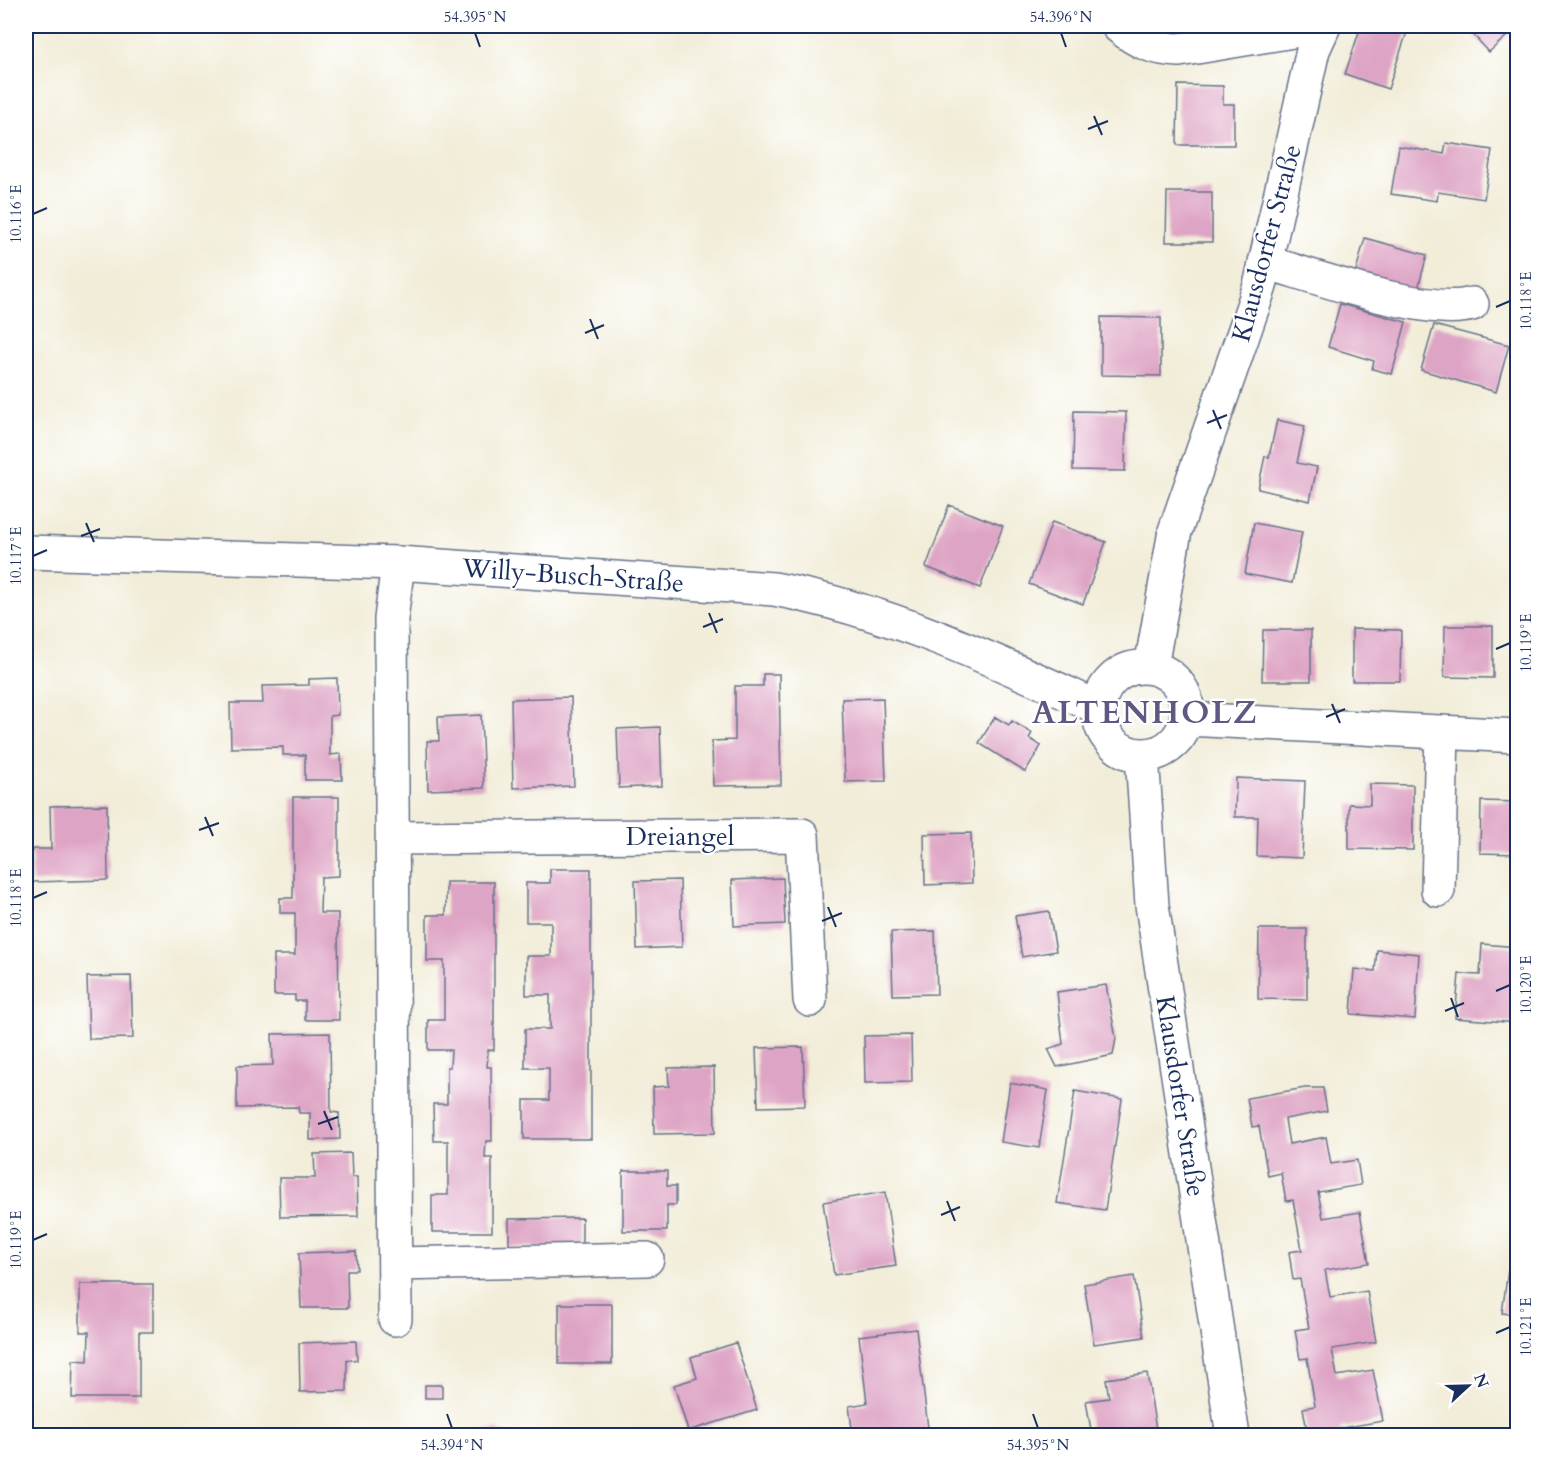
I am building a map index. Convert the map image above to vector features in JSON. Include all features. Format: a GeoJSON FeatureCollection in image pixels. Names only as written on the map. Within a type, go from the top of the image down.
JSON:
{"type":"FeatureCollection","features":[{"type":"Feature","properties":{"kind":"street"},"geometry":{"type":"LineString","coordinates":[[1118,26],[1136,40],[1159,49],[1179,50],[1324,26]]}},
{"type":"Feature","properties":{"kind":"street","name":"Klausdorfer Straße"},"geometry":{"type":"LineString","coordinates":[[1151,668],[1175,531],[1260,286],[1313,50],[1324,26]]}},
{"type":"Feature","properties":{"kind":"street"},"geometry":{"type":"LineString","coordinates":[[1265,262],[1423,304],[1460,308],[1472,304]]}},
{"type":"Feature","properties":{"kind":"street","name":"Willy-Busch-Straße"},"geometry":{"type":"LineString","coordinates":[[26,552],[398,563],[774,589],[819,597],[951,641],[1099,708]]}},
{"type":"Feature","properties":{"kind":"street"},"geometry":{"type":"LineString","coordinates":[[395,1319],[391,619],[398,563]]}},
{"type":"Feature","properties":{"kind":"street"},"geometry":{"type":"LineString","coordinates":[[1151,668],[1169,675],[1180,687],[1187,702],[1187,719],[1180,735],[1172,745],[1157,753],[1142,755],[1126,752],[1114,745],[1104,732],[1099,708],[1104,690],[1116,676],[1130,669],[1151,668]]}},
{"type":"Feature","properties":{"kind":"street"},"geometry":{"type":"LineString","coordinates":[[1187,719],[1518,736]]}},
{"type":"Feature","properties":{"kind":"street"},"geometry":{"type":"LineString","coordinates":[[1438,890],[1442,732]]}},
{"type":"Feature","properties":{"kind":"street","name":"Klausdorfer Straße"},"geometry":{"type":"LineString","coordinates":[[1142,755],[1152,905],[1233,1436]]}},
{"type":"Feature","properties":{"kind":"street","name":"Dreiangel"},"geometry":{"type":"LineString","coordinates":[[394,838],[802,836],[810,1000]]}},
{"type":"Feature","properties":{"kind":"street"},"geometry":{"type":"LineString","coordinates":[[395,1264],[647,1259]]}},
{"type":"Feature","properties":{"kind":"building"},"geometry":{"type":"Polygon","coordinates":[[[1361,26],[1389,26],[1407,32],[1388,89],[1345,74],[1361,26]]]}},
{"type":"Feature","properties":{"kind":"building"},"geometry":{"type":"Polygon","coordinates":[[[1470,26],[1518,26],[1489,52],[1467,28],[1470,26]]]}},
{"type":"Feature","properties":{"kind":"building"},"geometry":{"type":"Polygon","coordinates":[[[1178,85],[1223,86],[1223,104],[1234,104],[1234,145],[1177,145],[1178,85]]]}},
{"type":"Feature","properties":{"kind":"building"},"geometry":{"type":"Polygon","coordinates":[[[1446,143],[1492,150],[1484,199],[1438,192],[1437,201],[1391,194],[1399,146],[1444,154],[1446,143]]]}},
{"type":"Feature","properties":{"kind":"building"},"geometry":{"type":"Polygon","coordinates":[[[1167,192],[1212,192],[1212,242],[1166,242],[1167,192]]]}},
{"type":"Feature","properties":{"kind":"building"},"geometry":{"type":"Polygon","coordinates":[[[1365,238],[1427,255],[1416,296],[1354,278],[1365,238]]]}},
{"type":"Feature","properties":{"kind":"building"},"geometry":{"type":"Polygon","coordinates":[[[1340,304],[1406,322],[1392,374],[1372,369],[1374,361],[1328,347],[1340,304]]]}},
{"type":"Feature","properties":{"kind":"building"},"geometry":{"type":"Polygon","coordinates":[[[1101,317],[1161,318],[1161,376],[1101,375],[1101,317]]]}},
{"type":"Feature","properties":{"kind":"building"},"geometry":{"type":"Polygon","coordinates":[[[1434,325],[1509,345],[1496,392],[1421,370],[1434,325]]]}},
{"type":"Feature","properties":{"kind":"building"},"geometry":{"type":"Polygon","coordinates":[[[1074,411],[1126,412],[1125,471],[1073,470],[1074,411]]]}},
{"type":"Feature","properties":{"kind":"building"},"geometry":{"type":"Polygon","coordinates":[[[1277,420],[1305,426],[1297,463],[1317,467],[1310,501],[1258,489],[1265,456],[1269,457],[1277,420]]]}},
{"type":"Feature","properties":{"kind":"building"},"geometry":{"type":"Polygon","coordinates":[[[949,505],[1003,526],[980,588],[926,567],[949,505]]]}},
{"type":"Feature","properties":{"kind":"building"},"geometry":{"type":"Polygon","coordinates":[[[1052,522],[1106,542],[1083,604],[1029,584],[1052,522]]]}},
{"type":"Feature","properties":{"kind":"building"},"geometry":{"type":"Polygon","coordinates":[[[1254,523],[1302,532],[1292,583],[1245,574],[1254,523]]]}},
{"type":"Feature","properties":{"kind":"building"},"geometry":{"type":"Polygon","coordinates":[[[1445,626],[1493,626],[1493,678],[1444,677],[1445,626]]]}},
{"type":"Feature","properties":{"kind":"building"},"geometry":{"type":"Polygon","coordinates":[[[1352,629],[1401,630],[1400,681],[1352,681],[1352,629]]]}},
{"type":"Feature","properties":{"kind":"building"},"geometry":{"type":"Polygon","coordinates":[[[1263,630],[1311,630],[1311,681],[1262,681],[1263,630]]]}},
{"type":"Feature","properties":{"kind":"building"},"geometry":{"type":"Polygon","coordinates":[[[763,674],[779,674],[781,785],[713,786],[712,741],[735,740],[735,686],[763,686],[763,674]]]}},
{"type":"Feature","properties":{"kind":"building"},"geometry":{"type":"Polygon","coordinates":[[[337,678],[338,715],[330,716],[330,755],[341,754],[342,780],[305,780],[305,755],[283,755],[283,747],[231,748],[230,703],[263,703],[262,686],[309,685],[309,679],[337,678]]]}},
{"type":"Feature","properties":{"kind":"building"},"geometry":{"type":"Polygon","coordinates":[[[571,697],[574,786],[513,788],[511,699],[571,697]]]}},
{"type":"Feature","properties":{"kind":"building"},"geometry":{"type":"Polygon","coordinates":[[[883,698],[886,781],[845,782],[842,699],[883,698]]]}},
{"type":"Feature","properties":{"kind":"building"},"geometry":{"type":"Polygon","coordinates":[[[481,715],[484,788],[428,790],[427,741],[439,741],[438,717],[481,715]]]}},
{"type":"Feature","properties":{"kind":"building"},"geometry":{"type":"Polygon","coordinates":[[[995,717],[1009,725],[1012,721],[1032,733],[1029,738],[1041,746],[1025,772],[979,743],[995,717]]]}},
{"type":"Feature","properties":{"kind":"building"},"geometry":{"type":"Polygon","coordinates":[[[660,727],[662,786],[619,788],[617,729],[660,727]]]}},
{"type":"Feature","properties":{"kind":"building"},"geometry":{"type":"Polygon","coordinates":[[[1236,778],[1305,781],[1302,858],[1257,856],[1258,817],[1235,817],[1236,778]]]}},
{"type":"Feature","properties":{"kind":"building"},"geometry":{"type":"Polygon","coordinates":[[[1370,784],[1413,785],[1413,850],[1349,849],[1349,804],[1370,805],[1370,784]]]}},
{"type":"Feature","properties":{"kind":"building"},"geometry":{"type":"Polygon","coordinates":[[[293,797],[339,797],[339,876],[321,877],[320,913],[338,913],[339,1020],[305,1020],[305,1001],[295,1001],[295,995],[274,995],[274,955],[295,955],[295,913],[280,913],[280,898],[293,898],[293,797]]]}},
{"type":"Feature","properties":{"kind":"building"},"geometry":{"type":"Polygon","coordinates":[[[1481,801],[1518,802],[1518,854],[1480,853],[1481,801]]]}},
{"type":"Feature","properties":{"kind":"building"},"geometry":{"type":"Polygon","coordinates":[[[107,805],[108,880],[32,882],[32,849],[51,849],[50,806],[107,805]]]}},
{"type":"Feature","properties":{"kind":"building"},"geometry":{"type":"Polygon","coordinates":[[[971,833],[972,883],[925,885],[924,834],[971,833]]]}},
{"type":"Feature","properties":{"kind":"building"},"geometry":{"type":"Polygon","coordinates":[[[550,869],[591,869],[591,1139],[524,1139],[524,1100],[549,1100],[549,1068],[525,1068],[525,1029],[550,1029],[550,995],[526,995],[526,956],[551,956],[551,922],[526,922],[526,883],[550,883],[550,869]]]}},
{"type":"Feature","properties":{"kind":"building"},"geometry":{"type":"Polygon","coordinates":[[[783,878],[785,924],[734,926],[732,880],[783,878]]]}},
{"type":"Feature","properties":{"kind":"building"},"geometry":{"type":"Polygon","coordinates":[[[680,880],[682,947],[637,949],[635,881],[680,880]]]}},
{"type":"Feature","properties":{"kind":"building"},"geometry":{"type":"Polygon","coordinates":[[[446,882],[494,882],[494,1050],[488,1050],[487,1067],[491,1067],[492,1141],[486,1141],[485,1158],[492,1158],[492,1232],[432,1232],[432,1195],[448,1195],[448,1141],[434,1141],[433,1104],[447,1104],[447,1067],[450,1067],[451,1050],[428,1050],[428,1020],[444,1020],[444,961],[427,961],[427,915],[446,915],[446,882]]]}},
{"type":"Feature","properties":{"kind":"building"},"geometry":{"type":"Polygon","coordinates":[[[1049,911],[1056,951],[1022,957],[1015,916],[1049,911]]]}},
{"type":"Feature","properties":{"kind":"building"},"geometry":{"type":"Polygon","coordinates":[[[1259,929],[1307,929],[1307,1000],[1258,999],[1259,929]]]}},
{"type":"Feature","properties":{"kind":"building"},"geometry":{"type":"Polygon","coordinates":[[[935,931],[937,994],[893,995],[891,932],[935,931]]]}},
{"type":"Feature","properties":{"kind":"building"},"geometry":{"type":"Polygon","coordinates":[[[1482,944],[1518,947],[1518,1023],[1455,1018],[1459,974],[1480,975],[1482,944]]]}},
{"type":"Feature","properties":{"kind":"building"},"geometry":{"type":"Polygon","coordinates":[[[1377,950],[1419,954],[1415,1019],[1351,1014],[1354,969],[1375,971],[1377,950]]]}},
{"type":"Feature","properties":{"kind":"building"},"geometry":{"type":"Polygon","coordinates":[[[131,976],[133,1038],[89,1039],[87,977],[131,976]]]}},
{"type":"Feature","properties":{"kind":"building"},"geometry":{"type":"Polygon","coordinates":[[[1106,985],[1116,1038],[1113,1055],[1057,1067],[1048,1049],[1063,1044],[1057,992],[1106,985]]]}},
{"type":"Feature","properties":{"kind":"building"},"geometry":{"type":"Polygon","coordinates":[[[330,1033],[331,1112],[339,1113],[340,1139],[310,1140],[310,1113],[299,1113],[298,1107],[237,1108],[237,1066],[273,1065],[272,1034],[330,1033]]]}},
{"type":"Feature","properties":{"kind":"building"},"geometry":{"type":"Polygon","coordinates":[[[911,1035],[912,1082],[865,1083],[864,1036],[911,1035]]]}},
{"type":"Feature","properties":{"kind":"building"},"geometry":{"type":"Polygon","coordinates":[[[803,1047],[805,1106],[758,1107],[756,1048],[803,1047]]]}},
{"type":"Feature","properties":{"kind":"building"},"geometry":{"type":"Polygon","coordinates":[[[714,1067],[715,1133],[654,1134],[653,1087],[669,1086],[668,1068],[714,1067]]]}},
{"type":"Feature","properties":{"kind":"building"},"geometry":{"type":"Polygon","coordinates":[[[1010,1083],[1048,1090],[1039,1148],[1001,1142],[1010,1083]]]}},
{"type":"Feature","properties":{"kind":"building"},"geometry":{"type":"Polygon","coordinates":[[[1305,1088],[1323,1088],[1327,1111],[1285,1119],[1289,1144],[1326,1137],[1331,1164],[1357,1160],[1361,1185],[1318,1192],[1323,1218],[1360,1212],[1369,1263],[1325,1270],[1330,1297],[1367,1291],[1376,1342],[1332,1349],[1337,1376],[1373,1370],[1383,1421],[1341,1428],[1342,1436],[1308,1436],[1303,1408],[1315,1406],[1307,1358],[1300,1359],[1295,1330],[1309,1328],[1300,1279],[1293,1280],[1289,1252],[1302,1250],[1293,1200],[1286,1201],[1281,1173],[1268,1176],[1259,1126],[1252,1127],[1247,1098],[1305,1088]]]}},
{"type":"Feature","properties":{"kind":"building"},"geometry":{"type":"Polygon","coordinates":[[[1075,1091],[1122,1099],[1105,1210],[1057,1203],[1075,1091]]]}},
{"type":"Feature","properties":{"kind":"building"},"geometry":{"type":"Polygon","coordinates":[[[351,1153],[352,1177],[357,1177],[358,1216],[280,1217],[279,1178],[315,1178],[314,1154],[351,1153]]]}},
{"type":"Feature","properties":{"kind":"building"},"geometry":{"type":"Polygon","coordinates":[[[623,1171],[667,1171],[667,1186],[676,1186],[676,1205],[667,1205],[667,1231],[623,1231],[623,1171]]]}},
{"type":"Feature","properties":{"kind":"building"},"geometry":{"type":"Polygon","coordinates":[[[885,1192],[896,1266],[834,1275],[823,1202],[885,1192]]]}},
{"type":"Feature","properties":{"kind":"building"},"geometry":{"type":"Polygon","coordinates":[[[582,1218],[582,1247],[509,1247],[509,1219],[582,1218]]]}},
{"type":"Feature","properties":{"kind":"building"},"geometry":{"type":"Polygon","coordinates":[[[356,1251],[357,1270],[347,1270],[348,1308],[301,1308],[299,1253],[356,1251]]]}},
{"type":"Feature","properties":{"kind":"building"},"geometry":{"type":"Polygon","coordinates":[[[1508,1270],[1518,1271],[1518,1315],[1502,1313],[1508,1270]]]}},
{"type":"Feature","properties":{"kind":"building"},"geometry":{"type":"Polygon","coordinates":[[[1134,1276],[1144,1337],[1094,1344],[1084,1284],[1134,1276]]]}},
{"type":"Feature","properties":{"kind":"building"},"geometry":{"type":"Polygon","coordinates":[[[80,1284],[153,1284],[153,1332],[139,1332],[139,1398],[72,1398],[73,1360],[88,1361],[89,1332],[80,1332],[80,1284]]]}},
{"type":"Feature","properties":{"kind":"building"},"geometry":{"type":"Polygon","coordinates":[[[559,1304],[612,1304],[612,1364],[559,1364],[559,1304]]]}},
{"type":"Feature","properties":{"kind":"building"},"geometry":{"type":"Polygon","coordinates":[[[916,1329],[929,1436],[853,1436],[849,1406],[867,1403],[859,1336],[916,1329]]]}},
{"type":"Feature","properties":{"kind":"building"},"geometry":{"type":"Polygon","coordinates":[[[356,1341],[357,1360],[347,1360],[347,1391],[300,1392],[299,1343],[356,1341]]]}},
{"type":"Feature","properties":{"kind":"building"},"geometry":{"type":"Polygon","coordinates":[[[736,1343],[757,1410],[688,1431],[674,1385],[697,1378],[691,1357],[736,1343]]]}},
{"type":"Feature","properties":{"kind":"building"},"geometry":{"type":"Polygon","coordinates":[[[1147,1373],[1157,1436],[1092,1436],[1086,1401],[1109,1398],[1106,1379],[1147,1373]]]}},
{"type":"Feature","properties":{"kind":"building"},"geometry":{"type":"Polygon","coordinates":[[[425,1385],[442,1385],[442,1398],[425,1398],[425,1385]]]}},
{"type":"Feature","properties":{"kind":"building"},"geometry":{"type":"Polygon","coordinates":[[[499,1429],[500,1436],[452,1436],[452,1433],[499,1429]]]}},
{"type":"Feature","properties":{"kind":"district","name":"ALTENHOLZ"},"geometry":{"type":"Point","coordinates":[1145,712]}}]}
